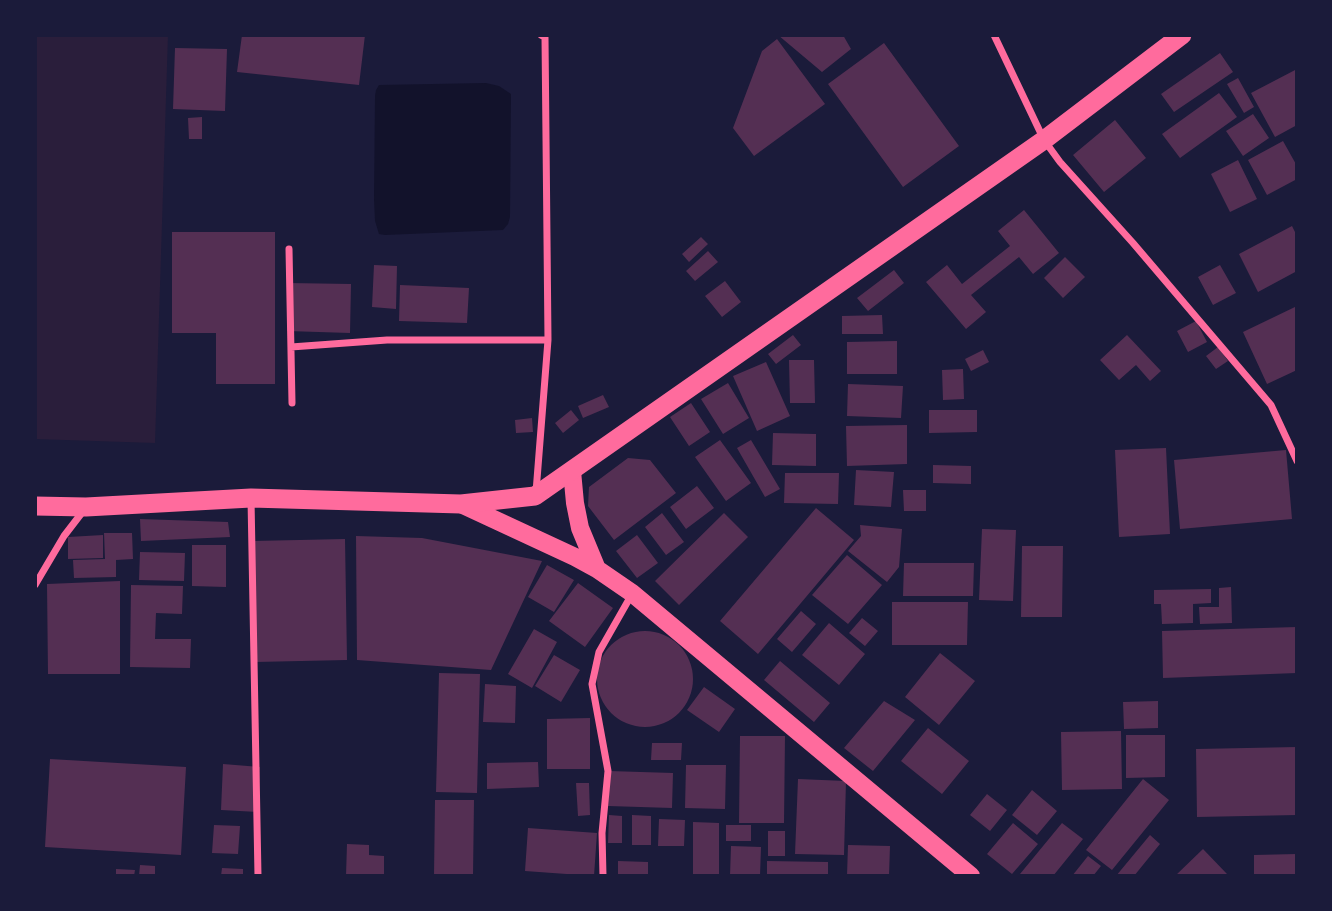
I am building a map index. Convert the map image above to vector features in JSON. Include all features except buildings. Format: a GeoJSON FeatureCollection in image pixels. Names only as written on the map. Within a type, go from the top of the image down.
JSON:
{"type":"FeatureCollection","features":[{"type":"Feature","properties":{"kind":"highway"},"geometry":{"type":"LineString","coordinates":[[35,506],[86,507],[251,498],[461,504],[535,496],[1044,140],[1182,35]]}},
{"type":"Feature","properties":{"kind":"main road"},"geometry":{"type":"LineString","coordinates":[[572,471],[580,528],[597,569]]}},
{"type":"Feature","properties":{"kind":"main road"},"geometry":{"type":"LineString","coordinates":[[461,504],[575,556],[632,593],[971,876]]}},
{"type":"Feature","properties":{"kind":"street"},"geometry":{"type":"LineString","coordinates":[[994,35],[1044,140],[1060,162],[1271,405],[1297,461]]}},
{"type":"Feature","properties":{"kind":"street"},"geometry":{"type":"LineString","coordinates":[[535,496],[548,340],[544,36]]}},
{"type":"Feature","properties":{"kind":"street"},"geometry":{"type":"LineString","coordinates":[[289,249],[292,403]]}},
{"type":"Feature","properties":{"kind":"street"},"geometry":{"type":"LineString","coordinates":[[291,347],[387,340],[548,340]]}},
{"type":"Feature","properties":{"kind":"street"},"geometry":{"type":"LineString","coordinates":[[251,498],[258,876]]}},
{"type":"Feature","properties":{"kind":"street"},"geometry":{"type":"LineString","coordinates":[[35,585],[64,536],[86,507]]}},
{"type":"Feature","properties":{"kind":"street"},"geometry":{"type":"LineString","coordinates":[[603,876],[602,832],[608,771],[592,684],[599,652],[632,593]]}},
{"type":"Feature","properties":{"kind":"shaded area"},"geometry":{"type":"Polygon","coordinates":[[[35,35],[168,35],[155,443],[35,439],[35,35]]]}},
{"type":"Feature","properties":{"kind":"shaded area"},"geometry":{"type":"Polygon","coordinates":[[[486,83],[499,86],[511,94],[508,224],[503,230],[379,234],[375,221],[374,199],[375,96],[379,85],[486,83]]]}}]}
